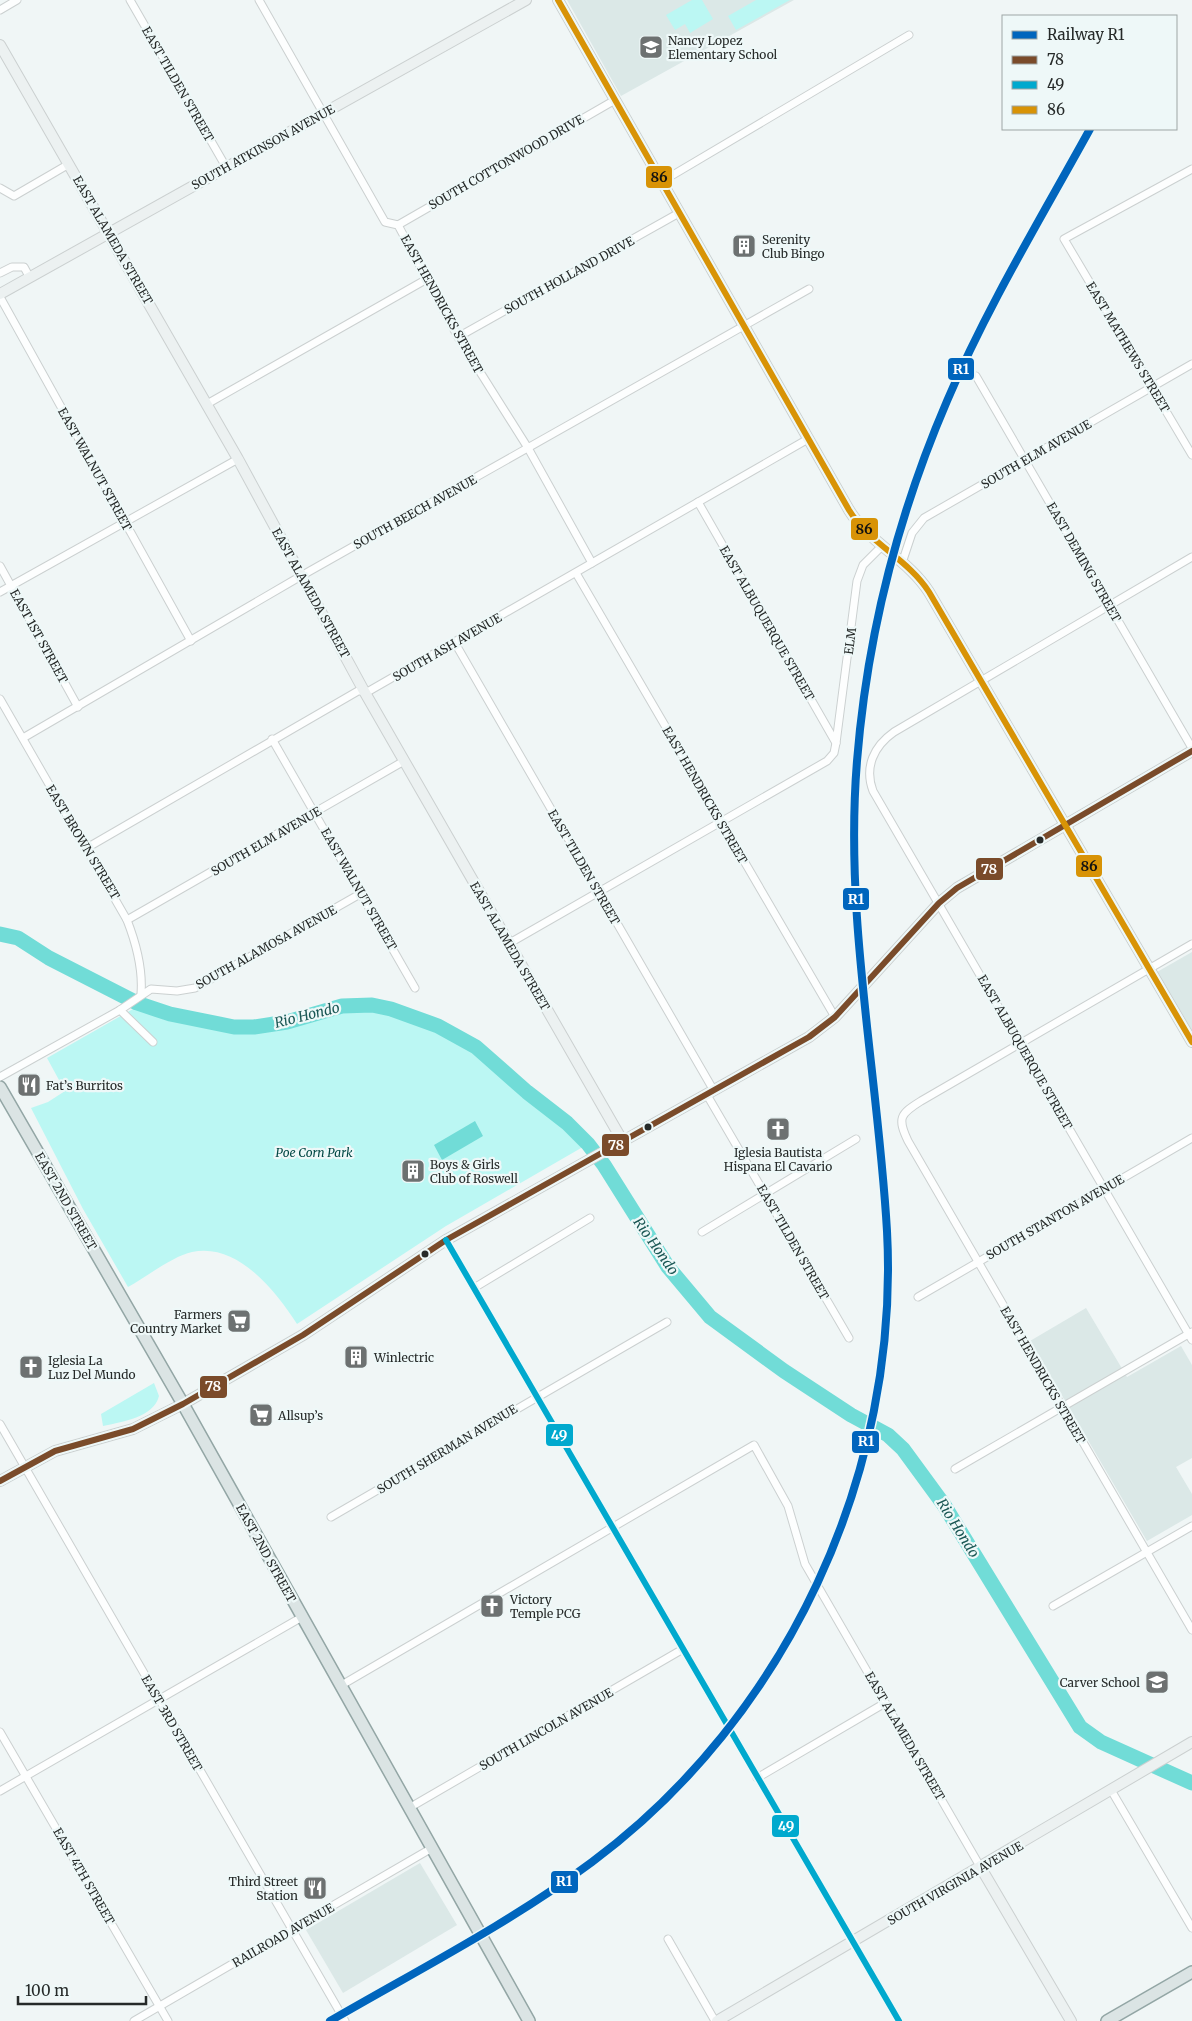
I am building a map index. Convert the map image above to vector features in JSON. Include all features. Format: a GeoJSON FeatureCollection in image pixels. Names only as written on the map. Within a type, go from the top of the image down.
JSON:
{"type":"FeatureCollection","features":[{"type":"Feature","properties":{"kind":"main road","name":"EAST 2ND STREET"},"geometry":{"type":"LineString","coordinates":[[0,1087],[184,1404],[529,2021]]}},
{"type":"Feature","properties":{"kind":"main road"},"geometry":{"type":"LineString","coordinates":[[1107,2021],[1192,1972]]}},
{"type":"Feature","properties":{"kind":"street"},"geometry":{"type":"LineString","coordinates":[[0,10],[17,0]]}},
{"type":"Feature","properties":{"kind":"street","name":"EAST TILDEN STREET"},"geometry":{"type":"LineString","coordinates":[[130,0],[226,167]]}},
{"type":"Feature","properties":{"kind":"street","name":"EAST HENDRICKS STREET"},"geometry":{"type":"LineString","coordinates":[[259,0],[385,222],[398,225],[458,337],[528,448],[592,563]]}},
{"type":"Feature","properties":{"kind":"street","name":"SOUTH ATKINSON AVENUE"},"geometry":{"type":"LineString","coordinates":[[0,296],[226,167],[526,0]]}},
{"type":"Feature","properties":{"kind":"street"},"geometry":{"type":"LineString","coordinates":[[558,0],[856,520],[881,547],[915,573],[926,586],[1192,1042]]}},
{"type":"Feature","properties":{"kind":"street"},"geometry":{"type":"LineString","coordinates":[[662,182],[909,35]]}},
{"type":"Feature","properties":{"kind":"street","name":"EAST ALAMEDA STREET"},"geometry":{"type":"LineString","coordinates":[[0,45],[207,404],[364,691],[622,1140]]}},
{"type":"Feature","properties":{"kind":"street","name":"SOUTH COTTONWOOD DRIVE"},"geometry":{"type":"LineString","coordinates":[[398,225],[615,100]]}},
{"type":"Feature","properties":{"kind":"street"},"geometry":{"type":"LineString","coordinates":[[0,188],[14,196],[69,164]]}},
{"type":"Feature","properties":{"kind":"street","name":"EAST MATHEWS STREET"},"geometry":{"type":"LineString","coordinates":[[1192,169],[1064,239],[1192,456]]}},
{"type":"Feature","properties":{"kind":"street","name":"SOUTH HOLLAND DRIVE"},"geometry":{"type":"LineString","coordinates":[[458,337],[679,212]]}},
{"type":"Feature","properties":{"kind":"street"},"geometry":{"type":"LineString","coordinates":[[0,273],[12,267],[24,267],[30,278]]}},
{"type":"Feature","properties":{"kind":"street"},"geometry":{"type":"LineString","coordinates":[[207,404],[427,279]]}},
{"type":"Feature","properties":{"kind":"street","name":"SOUTH BEECH AVENUE"},"geometry":{"type":"LineString","coordinates":[[23,738],[301,576],[808,289]]}},
{"type":"Feature","properties":{"kind":"street","name":"EAST WALNUT STREET"},"geometry":{"type":"LineString","coordinates":[[0,296],[191,641]]}},
{"type":"Feature","properties":{"kind":"street","name":"SOUTH ELM AVENUE"},"geometry":{"type":"LineString","coordinates":[[902,563],[912,532],[919,522],[1192,364]]}},
{"type":"Feature","properties":{"kind":"street","name":"EAST DEMING STREET"},"geometry":{"type":"LineString","coordinates":[[976,376],[1192,749]]}},
{"type":"Feature","properties":{"kind":"street","name":"SOUTH ASH AVENUE"},"geometry":{"type":"LineString","coordinates":[[85,849],[272,739],[358,691],[369,691],[455,644],[808,439]]}},
{"type":"Feature","properties":{"kind":"street"},"geometry":{"type":"LineString","coordinates":[[0,592],[238,459]]}},
{"type":"Feature","properties":{"kind":"street","name":"EAST ALBUQUERQUE STREET"},"geometry":{"type":"LineString","coordinates":[[698,502],[836,743]]}},
{"type":"Feature","properties":{"kind":"street","name":"ELM"},"geometry":{"type":"LineString","coordinates":[[836,743],[857,581],[863,565],[881,547]]}},
{"type":"Feature","properties":{"kind":"street"},"geometry":{"type":"LineString","coordinates":[[981,679],[1192,557]]}},
{"type":"Feature","properties":{"kind":"street","name":"EAST 1ST STREET"},"geometry":{"type":"LineString","coordinates":[[0,566],[78,707]]}},
{"type":"Feature","properties":{"kind":"street","name":"EAST HENDRICKS STREET"},"geometry":{"type":"LineString","coordinates":[[576,573],[835,1017]]}},
{"type":"Feature","properties":{"kind":"street","name":"EAST TILDEN STREET"},"geometry":{"type":"LineString","coordinates":[[455,644],[599,892],[765,1193],[849,1338]]}},
{"type":"Feature","properties":{"kind":"street","name":"EAST ALBUQUERQUE STREET"},"geometry":{"type":"LineString","coordinates":[[981,679],[888,737],[876,748],[871,761],[870,778],[873,791],[1191,1335]]}},
{"type":"Feature","properties":{"kind":"street","name":"EAST BROWN STREET"},"geometry":{"type":"LineString","coordinates":[[0,699],[85,849],[128,920],[136,947],[141,977],[140,995]]}},
{"type":"Feature","properties":{"kind":"street","name":"EAST WALNUT STREET"},"geometry":{"type":"LineString","coordinates":[[272,739],[415,988]]}},
{"type":"Feature","properties":{"kind":"street"},"geometry":{"type":"LineString","coordinates":[[508,944],[827,761],[834,753],[836,743]]}},
{"type":"Feature","properties":{"kind":"street"},"geometry":{"type":"LineString","coordinates":[[0,1481],[25,1466],[70,1445],[132,1429],[184,1404],[322,1322],[446,1240],[809,1037],[835,1017],[939,903],[964,882],[1192,749]]}},
{"type":"Feature","properties":{"kind":"street","name":"SOUTH ELM AVENUE"},"geometry":{"type":"LineString","coordinates":[[128,920],[404,761]]}},
{"type":"Feature","properties":{"kind":"street","name":"SOUTH ALAMOSA AVENUE"},"geometry":{"type":"LineString","coordinates":[[140,995],[150,988],[177,991],[195,988],[360,894]]}},
{"type":"Feature","properties":{"kind":"street"},"geometry":{"type":"LineString","coordinates":[[1021,1044],[1192,944]]}},
{"type":"Feature","properties":{"kind":"street"},"geometry":{"type":"LineString","coordinates":[[0,1076],[123,1008],[140,995]]}},
{"type":"Feature","properties":{"kind":"street"},"geometry":{"type":"LineString","coordinates":[[123,1008],[153,1042]]}},
{"type":"Feature","properties":{"kind":"street","name":"EAST HENDRICKS STREET"},"geometry":{"type":"LineString","coordinates":[[1021,1044],[920,1100],[904,1112],[901,1118],[902,1129],[977,1262],[1192,1630]]}},
{"type":"Feature","properties":{"kind":"street","name":"SOUTH STANTON AVENUE"},"geometry":{"type":"LineString","coordinates":[[918,1297],[1192,1138]]}},
{"type":"Feature","properties":{"kind":"street"},"geometry":{"type":"LineString","coordinates":[[702,1232],[856,1139]]}},
{"type":"Feature","properties":{"kind":"street"},"geometry":{"type":"LineString","coordinates":[[474,1288],[590,1218]]}},
{"type":"Feature","properties":{"kind":"street"},"geometry":{"type":"LineString","coordinates":[[446,1240],[898,2021]]}},
{"type":"Feature","properties":{"kind":"street","name":"SOUTH SHERMAN AVENUE"},"geometry":{"type":"LineString","coordinates":[[331,1518],[536,1396],[667,1322]]}},
{"type":"Feature","properties":{"kind":"street"},"geometry":{"type":"LineString","coordinates":[[955,1469],[1061,1406],[1191,1335]]}},
{"type":"Feature","properties":{"kind":"street","name":"EAST 3RD STREET"},"geometry":{"type":"LineString","coordinates":[[0,1424],[158,1700],[346,2021]]}},
{"type":"Feature","properties":{"kind":"street","name":"EAST ALAMEDA STREET"},"geometry":{"type":"LineString","coordinates":[[613,1527],[754,1445],[788,1506],[805,1564],[1071,2021]]}},
{"type":"Feature","properties":{"kind":"street"},"geometry":{"type":"LineString","coordinates":[[1053,1606],[1192,1526]]}},
{"type":"Feature","properties":{"kind":"street"},"geometry":{"type":"LineString","coordinates":[[340,1686],[613,1527]]}},
{"type":"Feature","properties":{"kind":"street"},"geometry":{"type":"LineString","coordinates":[[0,1791],[302,1617]]}},
{"type":"Feature","properties":{"kind":"street","name":"SOUTH LINCOLN AVENUE"},"geometry":{"type":"LineString","coordinates":[[409,1808],[683,1650]]}},
{"type":"Feature","properties":{"kind":"street"},"geometry":{"type":"LineString","coordinates":[[757,1778],[885,1703]]}},
{"type":"Feature","properties":{"kind":"street","name":"EAST 4TH STREET"},"geometry":{"type":"LineString","coordinates":[[0,1732],[168,2021]]}},
{"type":"Feature","properties":{"kind":"street","name":"SOUTH VIRGINIA AVENUE"},"geometry":{"type":"LineString","coordinates":[[716,2021],[981,1868],[1192,1742]]}},
{"type":"Feature","properties":{"kind":"street"},"geometry":{"type":"LineString","coordinates":[[1111,1790],[1192,1928]]}},
{"type":"Feature","properties":{"kind":"street","name":"RAILROAD AVENUE"},"geometry":{"type":"LineString","coordinates":[[134,2021],[432,1848]]}},
{"type":"Feature","properties":{"kind":"street"},"geometry":{"type":"LineString","coordinates":[[668,1939],[716,2021]]}},
{"type":"Feature","properties":{"kind":"shaded area","name":"Nancy Lopez Elementary School"},"geometry":{"type":"Polygon","coordinates":[[[567,0],[794,0],[621,96],[567,0]]]}},
{"type":"Feature","properties":{"kind":"shaded area"},"geometry":{"type":"Polygon","coordinates":[[[1192,952],[1192,1032],[1157,972],[1192,952]]]}},
{"type":"Feature","properties":{"kind":"shaded area"},"geometry":{"type":"Polygon","coordinates":[[[475,1121],[483,1136],[442,1160],[434,1145],[475,1121]]]}},
{"type":"Feature","properties":{"kind":"shaded area"},"geometry":{"type":"Polygon","coordinates":[[[1086,1308],[1127,1377],[1181,1346],[1192,1365],[1192,1458],[1176,1467],[1192,1494],[1192,1515],[1147,1541],[1030,1341],[1086,1308]]]}},
{"type":"Feature","properties":{"kind":"shaded area"},"geometry":{"type":"Polygon","coordinates":[[[420,1863],[457,1925],[343,1993],[306,1930],[420,1863]]]}},
{"type":"Feature","properties":{"kind":"green space"},"geometry":{"type":"Polygon","coordinates":[[[692,0],[702,0],[713,19],[690,33],[685,24],[675,30],[666,15],[692,0]]]}},
{"type":"Feature","properties":{"kind":"green space"},"geometry":{"type":"Polygon","coordinates":[[[756,0],[790,0],[736,30],[728,16],[756,0]]]}},
{"type":"Feature","properties":{"kind":"green space","name":"Poe Corn Park"},"geometry":{"type":"Polygon","coordinates":[[[357,1004],[404,1012],[434,1023],[462,1037],[482,1051],[520,1087],[566,1123],[588,1144],[446,1226],[297,1324],[278,1298],[254,1272],[240,1262],[225,1255],[209,1251],[185,1254],[128,1287],[83,1209],[31,1108],[48,1102],[65,1091],[47,1058],[140,1005],[187,1019],[223,1025],[256,1026],[282,1023],[335,1008],[357,1004]]]}},
{"type":"Feature","properties":{"kind":"green space"},"geometry":{"type":"Polygon","coordinates":[[[154,1383],[159,1396],[151,1409],[136,1417],[103,1426],[101,1414],[154,1383]]]}},
{"type":"Feature","properties":{"kind":"waterway","name":"Rio Hondo"},"geometry":{"type":"LineString","coordinates":[[0,934],[18,938],[49,958],[137,1003],[170,1014],[234,1027],[254,1027],[287,1022],[342,1006],[372,1005],[391,1009],[438,1026],[476,1047],[527,1092],[567,1123],[588,1144],[604,1165],[668,1267],[710,1317],[784,1371],[851,1415],[888,1435],[903,1449],[944,1505],[1080,1727],[1101,1742],[1192,1783]]}},
{"type":"Feature","properties":{"kind":"rail line","name":"R1"},"geometry":{"type":"LineString","coordinates":[[330,2021],[496,1926],[561,1884],[592,1862],[661,1803],[722,1736],[774,1662],[818,1583],[851,1499],[874,1411],[886,1322],[887,1231],[883,1172],[858,938],[855,879],[854,820],[857,761],[868,668],[887,577],[929,444],[979,331],[1089,130]]}},
{"type":"Feature","properties":{"kind":"transit line","name":"86"},"geometry":{"type":"LineString","coordinates":[[558,0],[849,510],[867,533],[911,570],[929,592],[1192,1042]]}},
{"type":"Feature","properties":{"kind":"transit line","name":"78"},"geometry":{"type":"LineString","coordinates":[[0,1481],[55,1451],[133,1429],[183,1404],[303,1335],[446,1240],[809,1037],[835,1017],[939,903],[957,888],[1192,751]]}},
{"type":"Feature","properties":{"kind":"transit line","name":"49"},"geometry":{"type":"LineString","coordinates":[[446,1240],[899,2021]]}},
{"type":"Feature","properties":{"kind":"place","name":"Nancy Lopez Elementary School"},"geometry":{"type":"Point","coordinates":[651,47]}},
{"type":"Feature","properties":{"kind":"place","name":"Serenity Club Bingo"},"geometry":{"type":"Point","coordinates":[744,246]}},
{"type":"Feature","properties":{"kind":"place","name":"Fat’s Burritos"},"geometry":{"type":"Point","coordinates":[29,1085]}},
{"type":"Feature","properties":{"kind":"place","name":"Iglesia Bautista Hispana El Cavario"},"geometry":{"type":"Point","coordinates":[778,1129]}},
{"type":"Feature","properties":{"kind":"place","name":"Boys & Girls Club of Roswell"},"geometry":{"type":"Point","coordinates":[413,1171]}},
{"type":"Feature","properties":{"kind":"place","name":"Farmers Country Market"},"geometry":{"type":"Point","coordinates":[239,1321]}},
{"type":"Feature","properties":{"kind":"place","name":"Winlectric"},"geometry":{"type":"Point","coordinates":[356,1357]}},
{"type":"Feature","properties":{"kind":"place","name":"Iglesia La Luz Del Mundo"},"geometry":{"type":"Point","coordinates":[31,1367]}},
{"type":"Feature","properties":{"kind":"place","name":"Allsup’s"},"geometry":{"type":"Point","coordinates":[261,1415]}},
{"type":"Feature","properties":{"kind":"place","name":"Victory Temple PCG"},"geometry":{"type":"Point","coordinates":[492,1606]}},
{"type":"Feature","properties":{"kind":"place","name":"Carver School"},"geometry":{"type":"Point","coordinates":[1157,1682]}},
{"type":"Feature","properties":{"kind":"place","name":"Third Street Station"},"geometry":{"type":"Point","coordinates":[315,1888]}}]}
